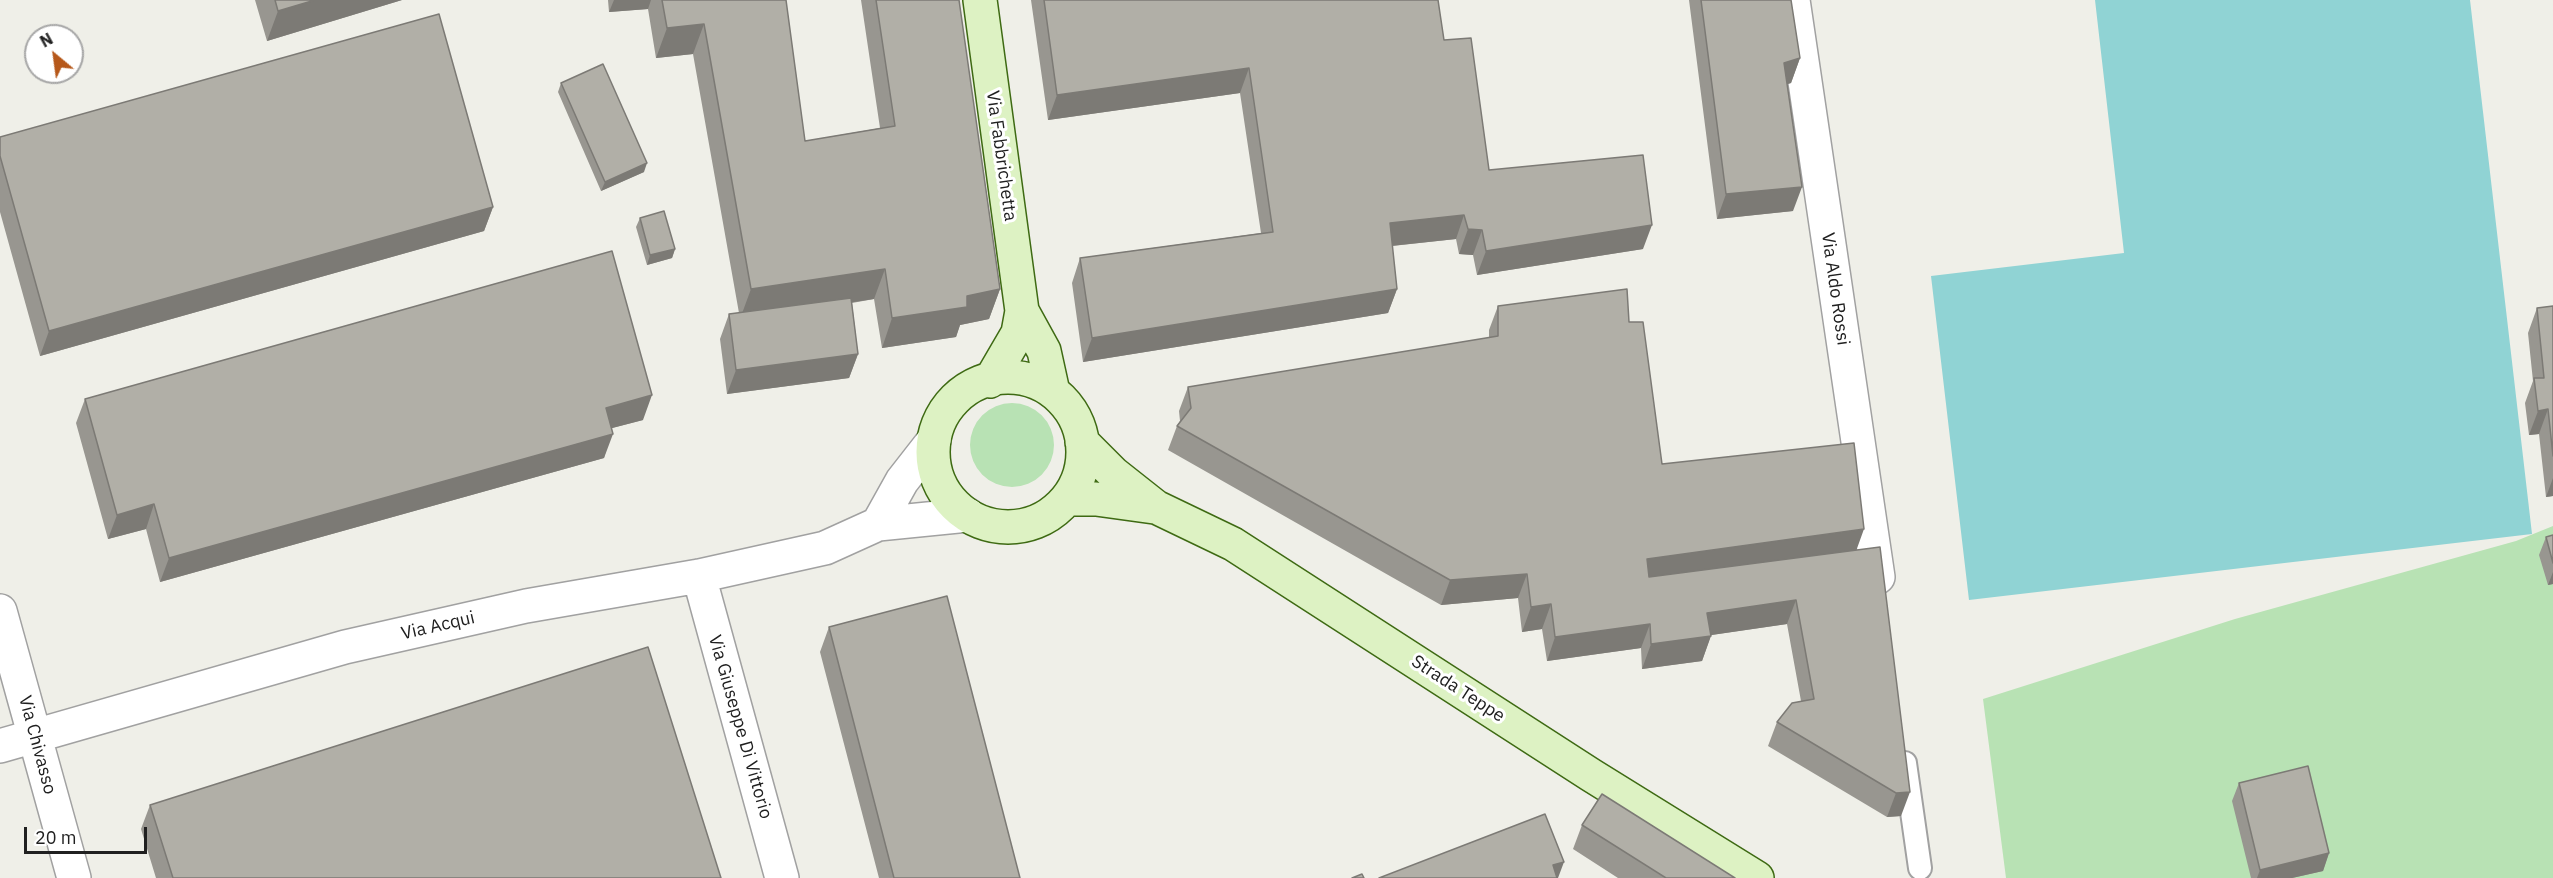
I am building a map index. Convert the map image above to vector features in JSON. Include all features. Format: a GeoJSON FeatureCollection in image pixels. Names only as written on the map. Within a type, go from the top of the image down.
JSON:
{"type":"FeatureCollection","features":[{"type":"Feature","properties":{"kind":"street","name":"Via Fabbrichetta"},"geometry":{"type":"LineString","coordinates":[[980,0],[1022,311],[1018,333],[990,381]]}},
{"type":"Feature","properties":{"kind":"street","name":"Via Aldo Rossi"},"geometry":{"type":"LineString","coordinates":[[1793,0],[1879,589]]}},
{"type":"Feature","properties":{"kind":"street","name":"Via Fabbrichetta"},"geometry":{"type":"LineString","coordinates":[[1022,311],[1044,351],[1053,392]]}},
{"type":"Feature","properties":{"kind":"street","name":"Via Acqui"},"geometry":{"type":"LineString","coordinates":[[878,524],[902,480],[934,440],[943,416],[959,396],[981,382],[1007,377],[1032,381],[1053,392],[1070,409],[1080,430],[1084,454],[1080,477],[1068,499],[1050,515],[1028,525],[1004,527],[979,522],[958,509],[943,490],[934,466],[934,440]]}},
{"type":"Feature","properties":{"kind":"street","name":"Strada Teppe"},"geometry":{"type":"LineString","coordinates":[[1082,442],[1113,473],[1156,507],[1233,544],[1591,775],[1757,878]]}},
{"type":"Feature","properties":{"kind":"street","name":"Strada Teppe"},"geometry":{"type":"LineString","coordinates":[[1068,499],[1096,499],[1156,507]]}},
{"type":"Feature","properties":{"kind":"street","name":"Via Acqui"},"geometry":{"type":"LineString","coordinates":[[0,746],[345,647],[526,606],[699,576],[825,548],[878,524],[968,515]]}},
{"type":"Feature","properties":{"kind":"street","name":"Via Giuseppe Di Vittorio"},"geometry":{"type":"LineString","coordinates":[[699,576],[782,878]]}},
{"type":"Feature","properties":{"kind":"street","name":"Via Chivasso"},"geometry":{"type":"LineString","coordinates":[[0,611],[74,878]]}},
{"type":"Feature","properties":{"kind":"lane"},"geometry":{"type":"LineString","coordinates":[[1902,740],[1920,868]]}},
{"type":"Feature","properties":{"kind":"green space"},"geometry":{"type":"Polygon","coordinates":[[[1012,403],[1028,406],[1042,415],[1051,429],[1054,445],[1051,461],[1042,475],[1028,484],[1012,487],[996,484],[982,475],[973,461],[970,445],[973,429],[982,415],[996,406],[1012,403]]]}},
{"type":"Feature","properties":{"kind":"green space"},"geometry":{"type":"Polygon","coordinates":[[[2553,526],[2553,878],[2006,878],[1983,699],[2235,619],[2516,541],[2553,526]]]}},
{"type":"Feature","properties":{"kind":"shaded area"},"geometry":{"type":"Polygon","coordinates":[[[2095,0],[2470,0],[2532,534],[1969,600],[1931,276],[2124,253],[2095,0]]]}},
{"type":"Feature","properties":{"kind":"building"},"geometry":{"type":"Polygon","coordinates":[[[275,0],[315,0],[278,11],[275,0]]]}},
{"type":"Feature","properties":{"kind":"building"},"geometry":{"type":"Polygon","coordinates":[[[662,0],[786,0],[805,141],[895,126],[876,0],[959,0],[1000,289],[967,296],[967,307],[892,318],[885,269],[751,289],[704,24],[667,28],[662,0]]]}},
{"type":"Feature","properties":{"kind":"building"},"geometry":{"type":"Polygon","coordinates":[[[1044,0],[1438,0],[1444,40],[1471,38],[1489,170],[1643,155],[1652,225],[1486,251],[1482,230],[1468,229],[1464,215],[1390,223],[1397,289],[1092,338],[1080,258],[1273,232],[1249,68],[1057,95],[1044,0]]]}},
{"type":"Feature","properties":{"kind":"building"},"geometry":{"type":"Polygon","coordinates":[[[1701,0],[1791,0],[1800,58],[1784,63],[1802,187],[1726,194],[1701,0]]]}},
{"type":"Feature","properties":{"kind":"building"},"geometry":{"type":"Polygon","coordinates":[[[439,14],[493,207],[49,331],[0,156],[0,137],[439,14]]]}},
{"type":"Feature","properties":{"kind":"building"},"geometry":{"type":"Polygon","coordinates":[[[603,64],[647,163],[605,182],[561,83],[603,64]]]}},
{"type":"Feature","properties":{"kind":"building"},"geometry":{"type":"Polygon","coordinates":[[[664,211],[675,249],[650,255],[640,218],[664,211]]]}},
{"type":"Feature","properties":{"kind":"building"},"geometry":{"type":"Polygon","coordinates":[[[612,251],[652,395],[606,408],[613,434],[169,558],[154,504],[117,515],[85,399],[612,251]]]}},
{"type":"Feature","properties":{"kind":"building"},"geometry":{"type":"Polygon","coordinates":[[[1627,289],[1629,322],[1643,322],[1662,464],[1854,443],[1864,529],[1647,559],[1649,577],[1880,547],[1910,792],[1896,793],[1777,722],[1792,703],[1814,699],[1796,600],[1707,613],[1711,636],[1651,644],[1650,624],[1555,637],[1551,604],[1531,607],[1527,574],[1450,580],[1177,426],[1191,408],[1188,387],[1498,336],[1498,306],[1627,289]]]}},
{"type":"Feature","properties":{"kind":"building"},"geometry":{"type":"Polygon","coordinates":[[[851,298],[858,354],[736,370],[729,314],[851,298]]]}},
{"type":"Feature","properties":{"kind":"building"},"geometry":{"type":"Polygon","coordinates":[[[2553,306],[2553,456],[2548,409],[2538,411],[2534,378],[2544,378],[2537,308],[2553,306]]]}},
{"type":"Feature","properties":{"kind":"building"},"geometry":{"type":"Polygon","coordinates":[[[2553,535],[2553,563],[2546,537],[2553,535]]]}},
{"type":"Feature","properties":{"kind":"building"},"geometry":{"type":"Polygon","coordinates":[[[947,596],[1020,878],[894,878],[829,627],[947,596]]]}},
{"type":"Feature","properties":{"kind":"building"},"geometry":{"type":"Polygon","coordinates":[[[648,647],[721,878],[173,878],[150,805],[648,647]]]}},
{"type":"Feature","properties":{"kind":"building"},"geometry":{"type":"Polygon","coordinates":[[[2308,766],[2329,853],[2260,870],[2239,783],[2308,766]]]}},
{"type":"Feature","properties":{"kind":"building"},"geometry":{"type":"Polygon","coordinates":[[[1602,794],[1735,878],[1666,878],[1582,825],[1602,794]]]}},
{"type":"Feature","properties":{"kind":"building"},"geometry":{"type":"Polygon","coordinates":[[[1545,814],[1564,862],[1553,865],[1557,878],[1379,878],[1545,814]]]}},
{"type":"Feature","properties":{"kind":"building"},"geometry":{"type":"Polygon","coordinates":[[[1362,874],[1364,878],[1352,878],[1362,874]]]}}]}
